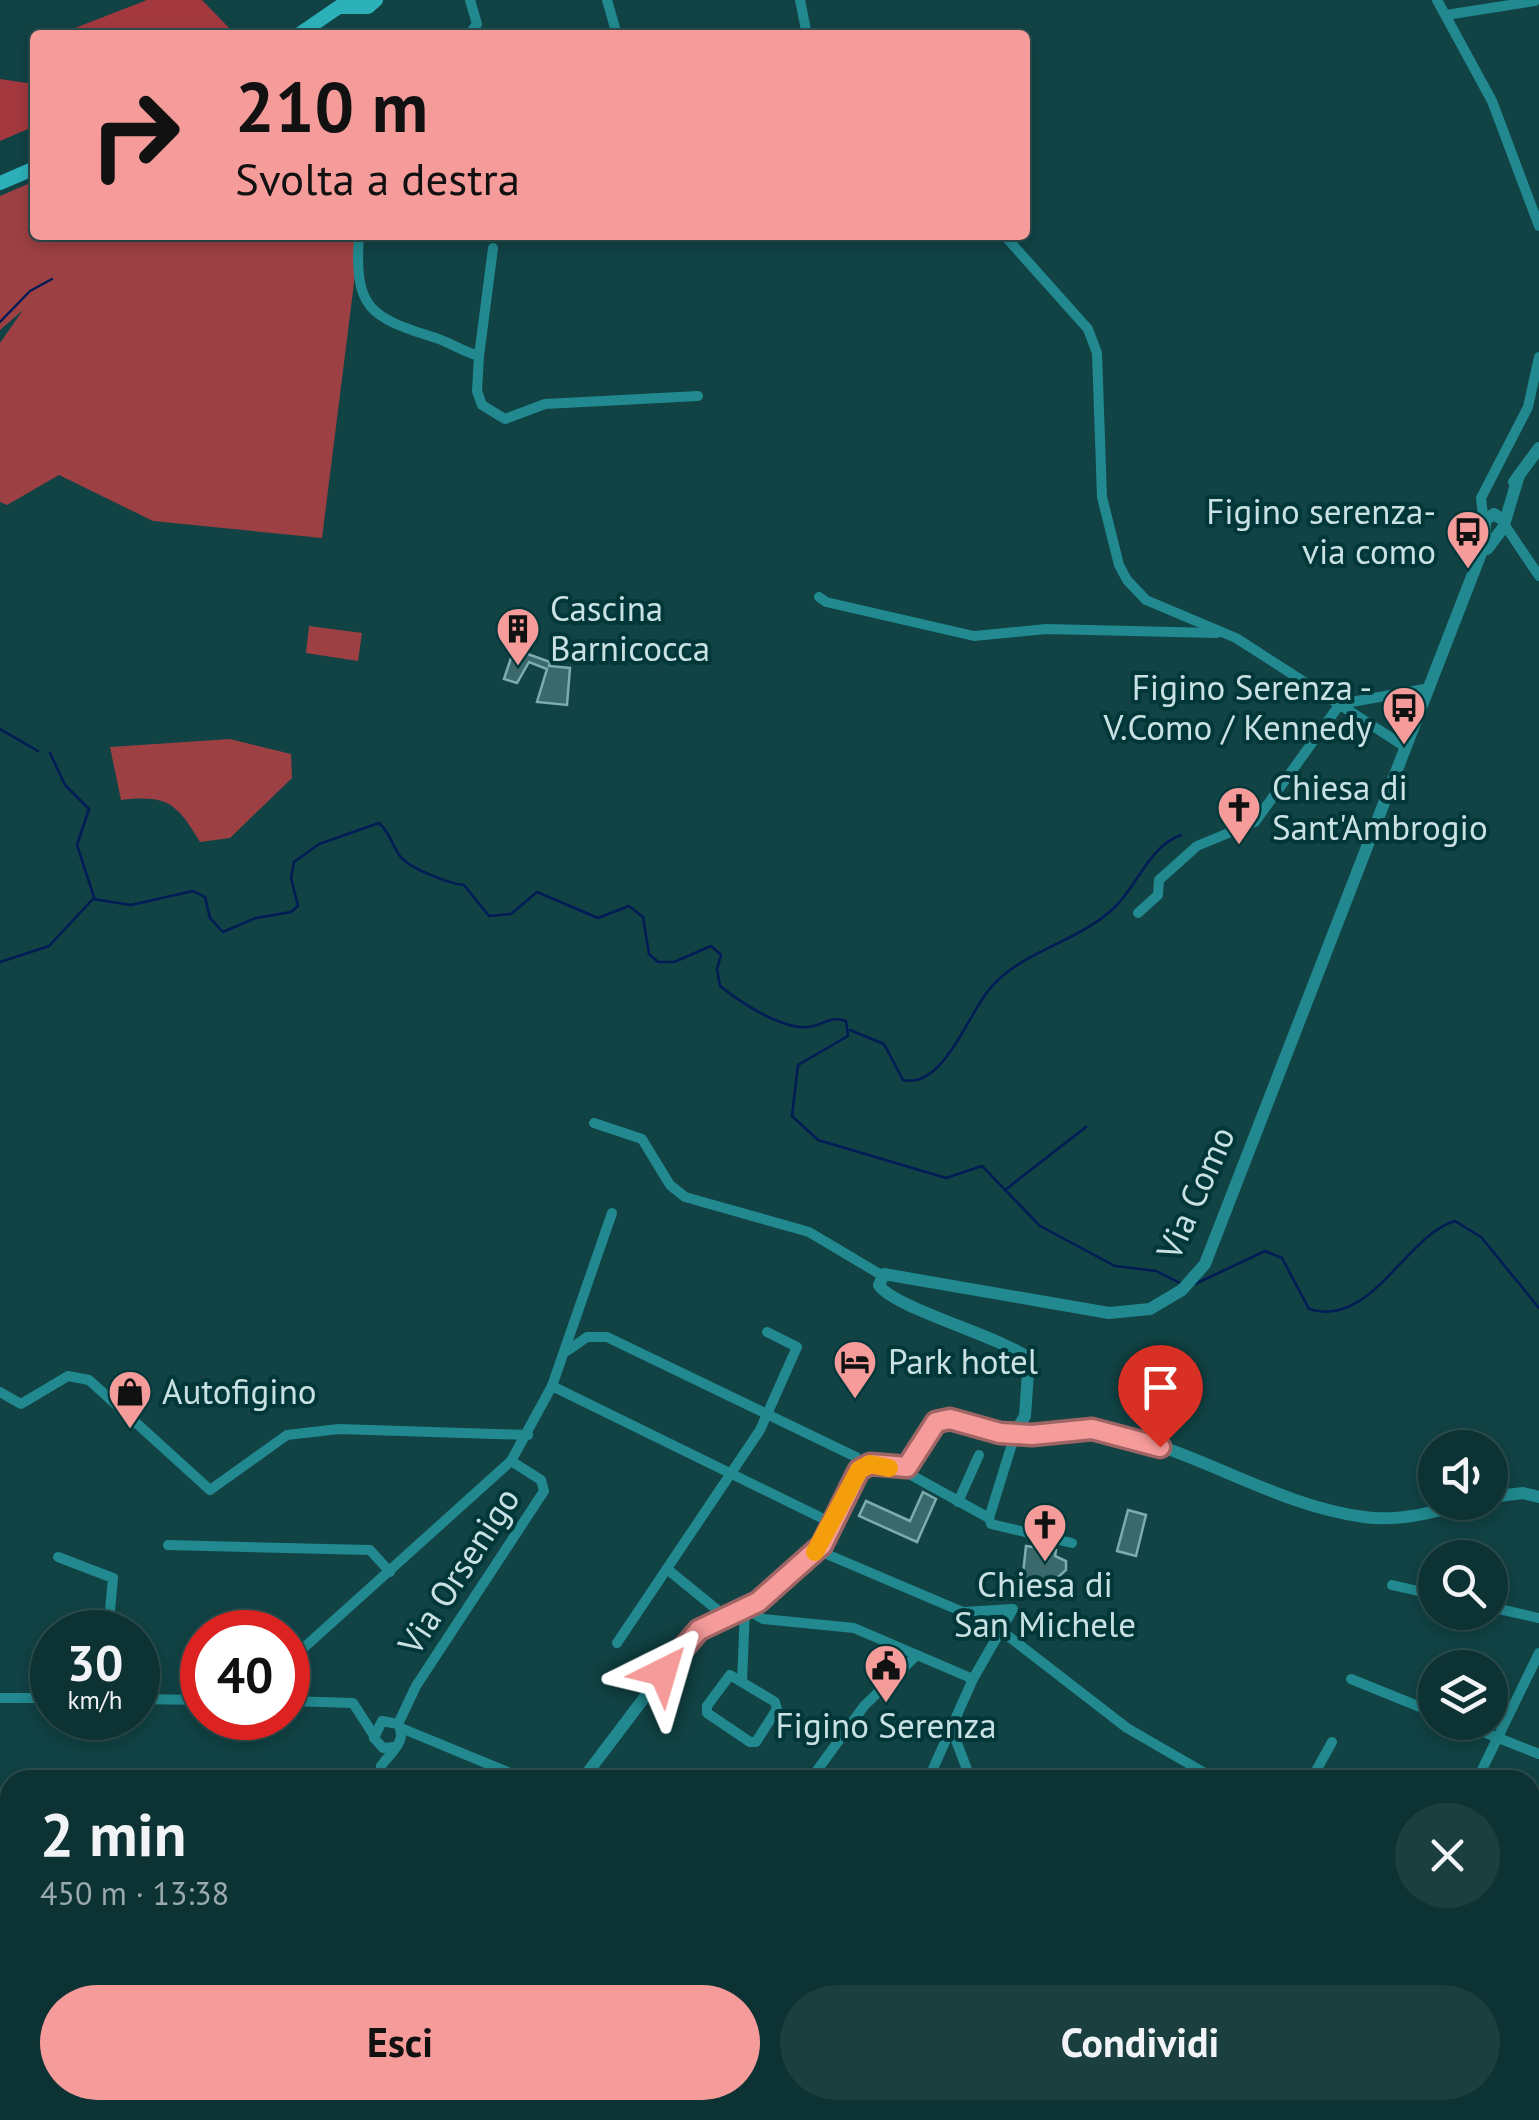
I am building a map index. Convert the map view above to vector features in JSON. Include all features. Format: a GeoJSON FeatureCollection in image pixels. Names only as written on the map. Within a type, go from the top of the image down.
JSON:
{"type":"FeatureCollection","features":[{"type":"Feature","properties":{"kind":"main road"},"geometry":{"type":"LineString","coordinates":[[308,30],[361,2]]}},
{"type":"Feature","properties":{"kind":"main road"},"geometry":{"type":"LineString","coordinates":[[0,183],[30,170]]}},
{"type":"Feature","properties":{"kind":"street"},"geometry":{"type":"LineString","coordinates":[[470,0],[477,24],[473,30]]}},
{"type":"Feature","properties":{"kind":"street"},"geometry":{"type":"LineString","coordinates":[[607,0],[616,30]]}},
{"type":"Feature","properties":{"kind":"street"},"geometry":{"type":"LineString","coordinates":[[800,0],[807,30]]}},
{"type":"Feature","properties":{"kind":"street"},"geometry":{"type":"LineString","coordinates":[[1437,0],[1492,101],[1539,226]]}},
{"type":"Feature","properties":{"kind":"street"},"geometry":{"type":"LineString","coordinates":[[1446,15],[1536,2]]}},
{"type":"Feature","properties":{"kind":"street"},"geometry":{"type":"LineString","coordinates":[[359,240],[356,275],[371,312],[386,323],[479,356]]}},
{"type":"Feature","properties":{"kind":"street"},"geometry":{"type":"LineString","coordinates":[[1009,240],[1072,307],[1088,330],[1097,353],[1102,497],[1119,564],[1146,600],[1225,633],[1404,746]]}},
{"type":"Feature","properties":{"kind":"street"},"geometry":{"type":"LineString","coordinates":[[493,248],[476,391],[482,405],[505,418],[546,404],[698,396]]}},
{"type":"Feature","properties":{"kind":"street"},"geometry":{"type":"LineString","coordinates":[[1539,357],[1528,406],[1482,498],[1496,524],[1539,576]]}},
{"type":"Feature","properties":{"kind":"street","name":"Via Como"},"geometry":{"type":"LineString","coordinates":[[882,1276],[1108,1313],[1150,1308],[1182,1290],[1204,1264],[1477,563],[1519,475],[1539,448]]}},
{"type":"Feature","properties":{"kind":"street"},"geometry":{"type":"LineString","coordinates":[[819,597],[974,636],[1046,628],[1225,633]]}},
{"type":"Feature","properties":{"kind":"street"},"geometry":{"type":"LineString","coordinates":[[1138,913],[1158,895],[1159,880],[1198,846],[1254,822],[1340,704],[1430,688]]}},
{"type":"Feature","properties":{"kind":"street"},"geometry":{"type":"LineString","coordinates":[[1402,693],[1420,709]]}},
{"type":"Feature","properties":{"kind":"street"},"geometry":{"type":"LineString","coordinates":[[594,1123],[642,1139],[670,1185],[685,1197],[809,1232],[882,1276],[878,1285],[889,1297],[950,1319],[1029,1358],[1025,1416],[1016,1432],[988,1518]]}},
{"type":"Feature","properties":{"kind":"street"},"geometry":{"type":"LineString","coordinates":[[310,1643],[511,1461],[552,1386],[612,1213]]}},
{"type":"Feature","properties":{"kind":"street"},"geometry":{"type":"LineString","coordinates":[[574,1324],[768,1414],[856,1457],[865,1466],[902,1470],[988,1518],[991,1524],[1072,1544]]}},
{"type":"Feature","properties":{"kind":"street"},"geometry":{"type":"LineString","coordinates":[[617,1643],[768,1414],[797,1347],[767,1332]]}},
{"type":"Feature","properties":{"kind":"street"},"geometry":{"type":"LineString","coordinates":[[560,1360],[587,1336],[607,1337]]}},
{"type":"Feature","properties":{"kind":"street"},"geometry":{"type":"LineString","coordinates":[[0,1392],[20,1404],[68,1376],[89,1380],[210,1490],[287,1435],[339,1429],[528,1435]]}},
{"type":"Feature","properties":{"kind":"street"},"geometry":{"type":"LineString","coordinates":[[552,1386],[832,1523]]}},
{"type":"Feature","properties":{"kind":"street"},"geometry":{"type":"LineString","coordinates":[[902,1470],[912,1464],[940,1420],[950,1419],[1000,1433],[1032,1435],[1092,1429],[1128,1436],[1326,1509],[1366,1518],[1418,1514]]}},
{"type":"Feature","properties":{"kind":"street"},"geometry":{"type":"LineString","coordinates":[[958,1502],[979,1455]]}},
{"type":"Feature","properties":{"kind":"street","name":"Via Orsenigo"},"geometry":{"type":"LineString","coordinates":[[394,1730],[406,1704],[544,1491],[542,1480],[511,1461]]}},
{"type":"Feature","properties":{"kind":"street"},"geometry":{"type":"LineString","coordinates":[[590,1770],[688,1640],[745,1610],[816,1550],[865,1466]]}},
{"type":"Feature","properties":{"kind":"street"},"geometry":{"type":"LineString","coordinates":[[1508,1494],[1523,1492],[1539,1497]]}},
{"type":"Feature","properties":{"kind":"street"},"geometry":{"type":"LineString","coordinates":[[168,1545],[370,1550],[390,1572]]}},
{"type":"Feature","properties":{"kind":"street"},"geometry":{"type":"LineString","coordinates":[[816,1550],[963,1612],[1013,1609],[973,1679],[933,1770]]}},
{"type":"Feature","properties":{"kind":"street"},"geometry":{"type":"LineString","coordinates":[[58,1557],[113,1578],[110,1610]]}},
{"type":"Feature","properties":{"kind":"street"},"geometry":{"type":"LineString","coordinates":[[667,1570],[726,1617]]}},
{"type":"Feature","properties":{"kind":"street"},"geometry":{"type":"LineString","coordinates":[[1392,1586],[1418,1591]]}},
{"type":"Feature","properties":{"kind":"street"},"geometry":{"type":"LineString","coordinates":[[745,1610],[763,1619],[854,1628],[973,1679]]}},
{"type":"Feature","properties":{"kind":"street"},"geometry":{"type":"LineString","coordinates":[[742,1682],[745,1610]]}},
{"type":"Feature","properties":{"kind":"street"},"geometry":{"type":"LineString","coordinates":[[1508,1612],[1539,1618]]}},
{"type":"Feature","properties":{"kind":"street"},"geometry":{"type":"LineString","coordinates":[[1003,1632],[1127,1728],[1198,1770]]}},
{"type":"Feature","properties":{"kind":"street"},"geometry":{"type":"LineString","coordinates":[[1508,1717],[1539,1652]]}},
{"type":"Feature","properties":{"kind":"street"},"geometry":{"type":"LineString","coordinates":[[817,1770],[864,1706],[917,1655]]}},
{"type":"Feature","properties":{"kind":"street"},"geometry":{"type":"LineString","coordinates":[[730,1675],[742,1682],[775,1702],[777,1709],[756,1742],[707,1713],[722,1681],[730,1675]]}},
{"type":"Feature","properties":{"kind":"street"},"geometry":{"type":"LineString","coordinates":[[1351,1679],[1418,1706]]}},
{"type":"Feature","properties":{"kind":"street"},"geometry":{"type":"LineString","coordinates":[[0,1698],[30,1698]]}},
{"type":"Feature","properties":{"kind":"street"},"geometry":{"type":"LineString","coordinates":[[310,1702],[353,1703],[394,1730],[434,1738],[505,1770]]}},
{"type":"Feature","properties":{"kind":"street"},"geometry":{"type":"LineString","coordinates":[[353,1703],[376,1740],[381,1770]]}},
{"type":"Feature","properties":{"kind":"street"},"geometry":{"type":"LineString","coordinates":[[376,1740],[394,1730]]}},
{"type":"Feature","properties":{"kind":"street"},"geometry":{"type":"LineString","coordinates":[[376,1740],[394,1730]]}},
{"type":"Feature","properties":{"kind":"street"},"geometry":{"type":"LineString","coordinates":[[380,1766],[394,1730]]}},
{"type":"Feature","properties":{"kind":"street"},"geometry":{"type":"LineString","coordinates":[[952,1730],[967,1770]]}},
{"type":"Feature","properties":{"kind":"street"},"geometry":{"type":"LineString","coordinates":[[1481,1770],[1497,1740]]}},
{"type":"Feature","properties":{"kind":"street"},"geometry":{"type":"LineString","coordinates":[[1503,1740],[1539,1754]]}},
{"type":"Feature","properties":{"kind":"street"},"geometry":{"type":"LineString","coordinates":[[1317,1770],[1332,1742]]}},
{"type":"Feature","properties":{"kind":"street"},"geometry":{"type":"LineString","coordinates":[[1190,1770],[1193,1767]]}},
{"type":"Feature","properties":{"kind":"shaded area"},"geometry":{"type":"Polygon","coordinates":[[[147,0],[202,0],[231,30],[70,30],[147,0]]]}},
{"type":"Feature","properties":{"kind":"shaded area"},"geometry":{"type":"Polygon","coordinates":[[[30,78],[30,128],[0,141],[0,79],[27,83],[30,78]]]}},
{"type":"Feature","properties":{"kind":"shaded area"},"geometry":{"type":"Polygon","coordinates":[[[30,183],[30,240],[359,240],[322,538],[153,521],[59,475],[7,505],[0,502],[0,343],[23,310],[0,330],[0,196],[30,183]]]}},
{"type":"Feature","properties":{"kind":"shaded area"},"geometry":{"type":"Polygon","coordinates":[[[309,626],[362,633],[358,661],[306,653],[309,626]]]}},
{"type":"Feature","properties":{"kind":"shaded area"},"geometry":{"type":"Polygon","coordinates":[[[230,739],[291,754],[292,778],[230,838],[200,842],[169,804],[149,799],[121,800],[110,747],[230,739]]]}},
{"type":"Feature","properties":{"kind":"building"},"geometry":{"type":"Polygon","coordinates":[[[514,649],[550,662],[549,666],[570,668],[567,705],[537,702],[547,669],[529,662],[517,683],[504,679],[514,649]]]}},
{"type":"Feature","properties":{"kind":"building"},"geometry":{"type":"Polygon","coordinates":[[[923,1492],[936,1499],[917,1542],[859,1516],[866,1501],[910,1521],[923,1492]]]}},
{"type":"Feature","properties":{"kind":"building"},"geometry":{"type":"Polygon","coordinates":[[[1128,1510],[1146,1515],[1136,1556],[1117,1551],[1128,1510]]]}},
{"type":"Feature","properties":{"kind":"building","name":"Chiesa di San Michele"},"geometry":{"type":"Polygon","coordinates":[[[1026,1546],[1056,1550],[1055,1556],[1066,1561],[1066,1570],[1057,1578],[1056,1585],[1022,1583],[1026,1546]]]}},
{"type":"Feature","properties":{"kind":"waterway"},"geometry":{"type":"LineString","coordinates":[[0,322],[30,291],[52,279]]}},
{"type":"Feature","properties":{"kind":"waterway"},"geometry":{"type":"LineString","coordinates":[[0,729],[38,751]]}},
{"type":"Feature","properties":{"kind":"waterway"},"geometry":{"type":"LineString","coordinates":[[50,753],[65,785],[89,809],[77,845],[94,897]]}},
{"type":"Feature","properties":{"kind":"waterway"},"geometry":{"type":"LineString","coordinates":[[0,962],[49,946],[93,899],[131,905],[193,891],[205,897],[210,918],[223,932],[256,918],[291,912],[298,906],[291,878],[294,862],[319,844],[379,823],[404,861],[430,875],[464,885],[489,916],[511,914],[537,892],[598,918],[629,906],[643,917],[649,954],[658,962],[674,962],[711,946],[721,955],[717,969],[720,986],[762,1014],[798,1027],[835,1019],[846,1021],[848,1036],[798,1065],[792,1116],[818,1140],[946,1178],[982,1166],[1040,1226],[1115,1266],[1156,1271],[1182,1284]]}},
{"type":"Feature","properties":{"kind":"waterway"},"geometry":{"type":"LineString","coordinates":[[850,1030],[884,1044],[903,1080],[917,1080],[930,1073],[953,1048],[980,1002],[1001,977],[1100,919],[1123,898],[1161,848],[1181,835]]}},
{"type":"Feature","properties":{"kind":"waterway"},"geometry":{"type":"LineString","coordinates":[[1005,1190],[1086,1127]]}},
{"type":"Feature","properties":{"kind":"waterway"},"geometry":{"type":"LineString","coordinates":[[1195,1284],[1265,1251],[1282,1258],[1309,1309],[1331,1312],[1370,1294],[1420,1243],[1455,1221],[1481,1237],[1539,1308]]}},
{"type":"Feature","properties":{"kind":"slow traffic"},"geometry":{"type":"LineString","coordinates":[[815,1552],[859,1470],[870,1464],[889,1468]]}},
{"type":"Feature","properties":{"kind":"place","name":"Figino serenza- via como"},"geometry":{"type":"Point","coordinates":[1468,570]}},
{"type":"Feature","properties":{"kind":"place","name":"Cascina Barnicocca"},"geometry":{"type":"Point","coordinates":[518,667]}},
{"type":"Feature","properties":{"kind":"place","name":"Figino Serenza - V.Como / Kennedy"},"geometry":{"type":"Point","coordinates":[1404,746]}},
{"type":"Feature","properties":{"kind":"place","name":"Chiesa di Sant'Ambrogio"},"geometry":{"type":"Point","coordinates":[1239,846]}},
{"type":"Feature","properties":{"kind":"place","name":"Park hotel"},"geometry":{"type":"Point","coordinates":[855,1400]}},
{"type":"Feature","properties":{"kind":"place","name":"Autofigino"},"geometry":{"type":"Point","coordinates":[130,1430]}},
{"type":"Feature","properties":{"kind":"place","name":"Chiesa di San Michele"},"geometry":{"type":"Point","coordinates":[1045,1563]}},
{"type":"Feature","properties":{"kind":"place","name":"Figino Serenza"},"geometry":{"type":"Point","coordinates":[886,1704]}},
{"type":"Feature","properties":{"kind":"route"},"geometry":{"type":"LineString","coordinates":[[663,1672],[699,1630],[758,1602],[822,1545],[859,1470],[870,1464],[902,1470],[912,1464],[936,1422],[950,1419],[1007,1434],[1092,1429],[1160,1447]]}}]}
